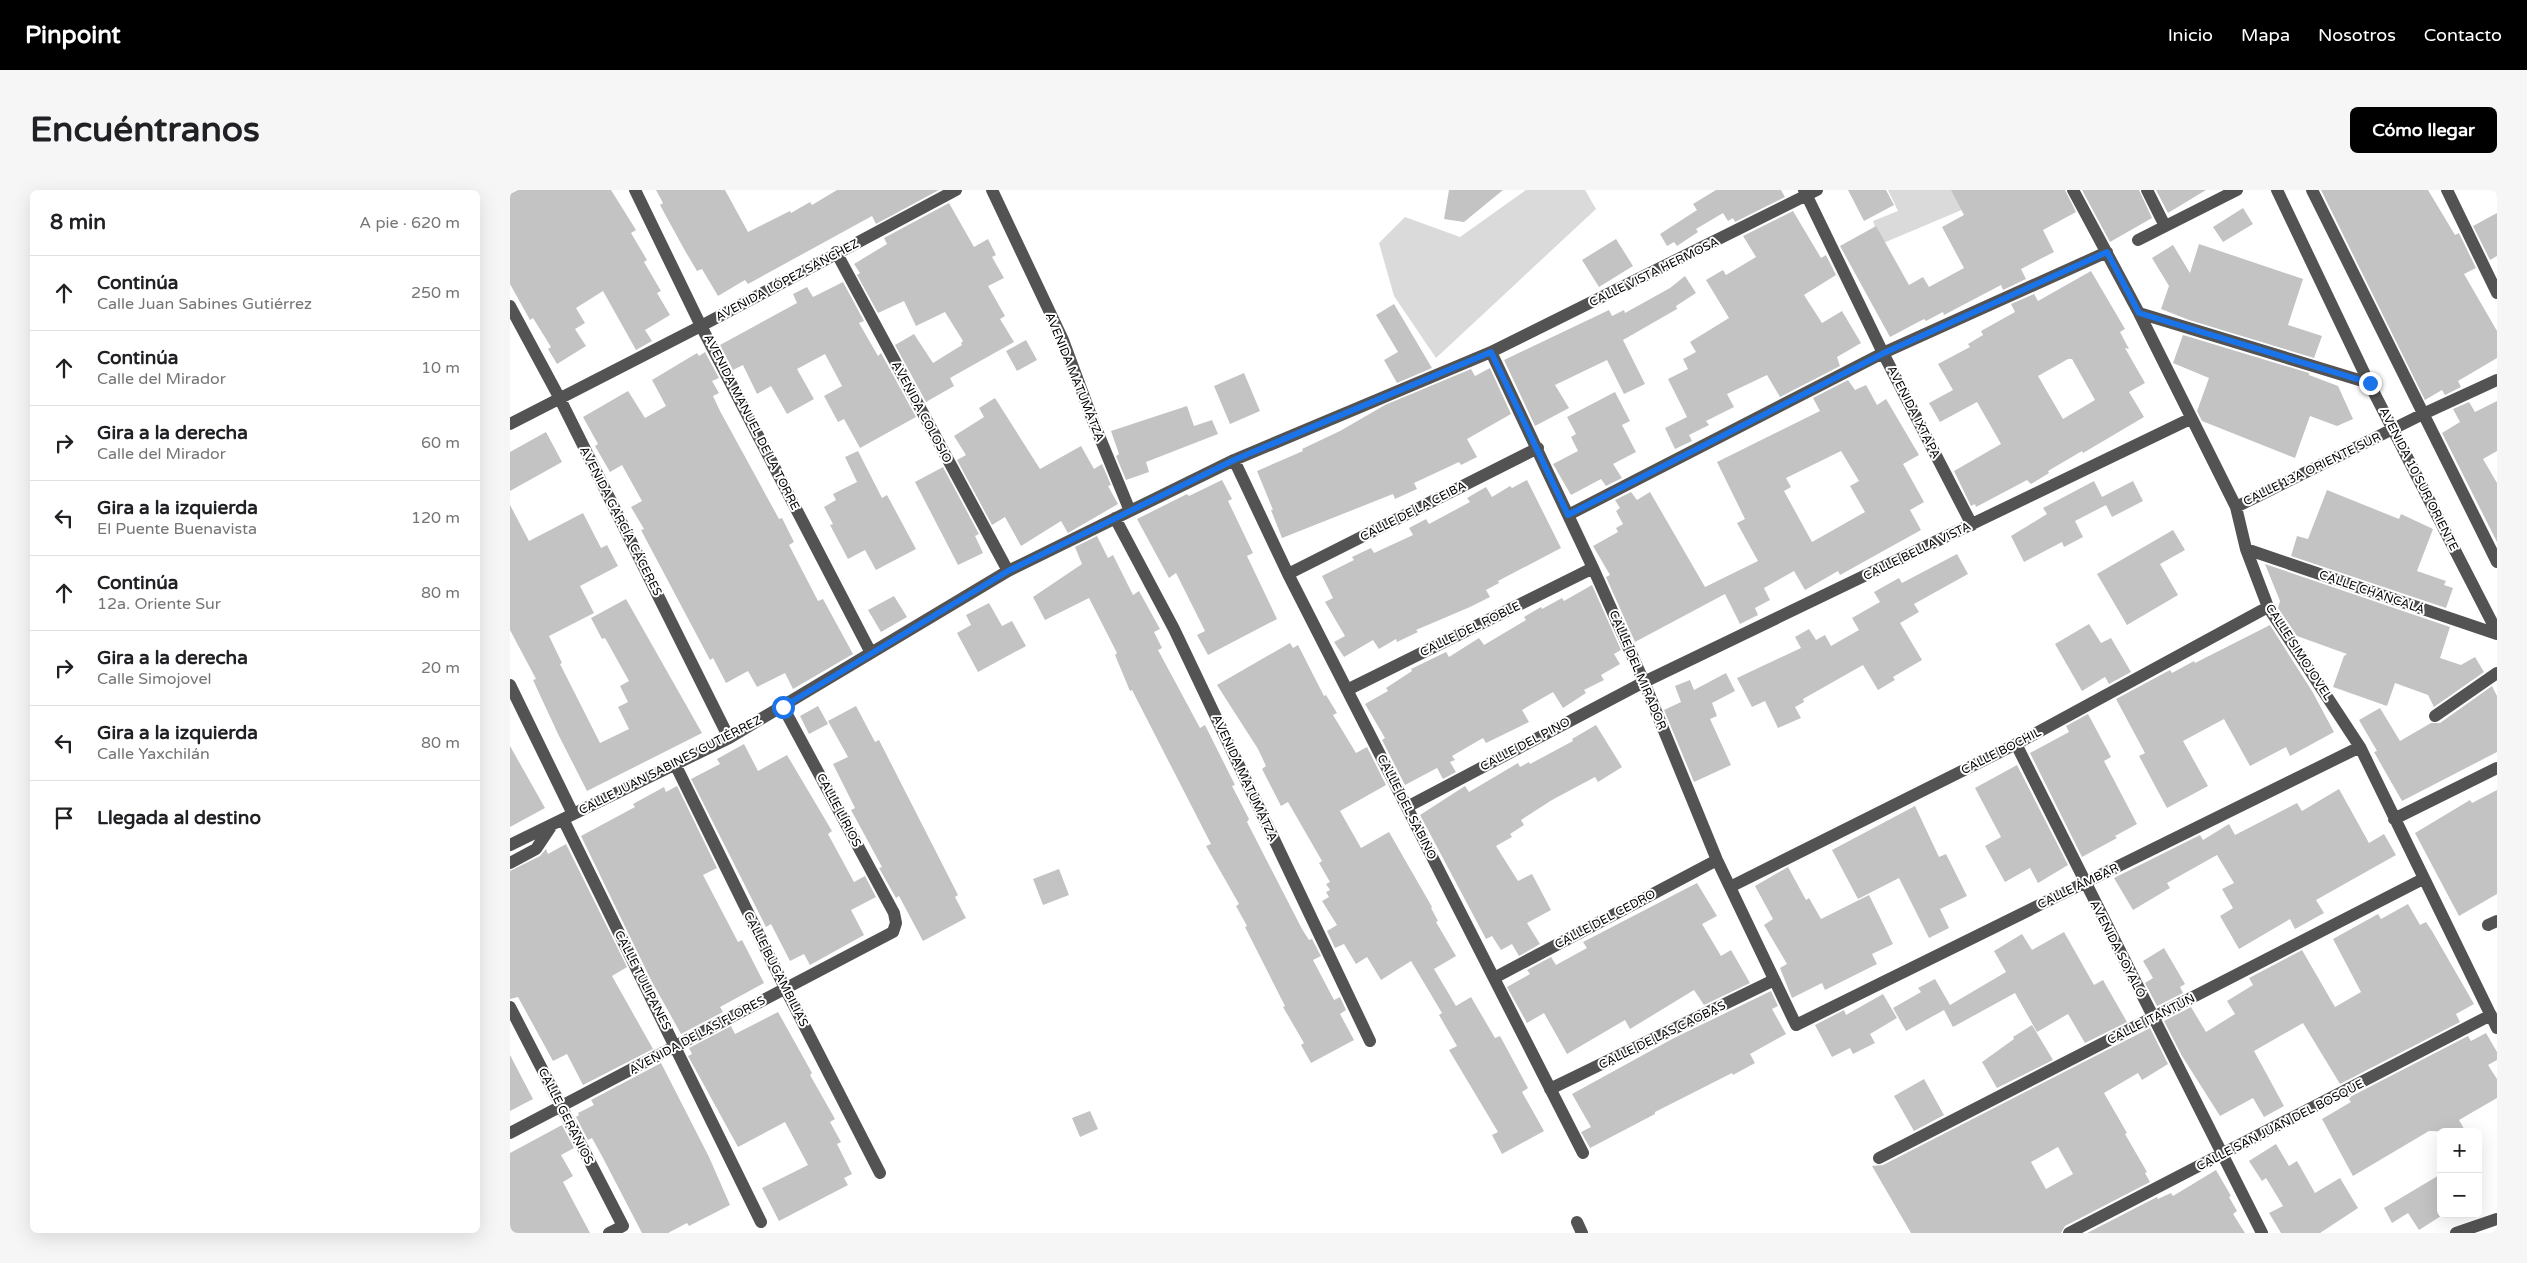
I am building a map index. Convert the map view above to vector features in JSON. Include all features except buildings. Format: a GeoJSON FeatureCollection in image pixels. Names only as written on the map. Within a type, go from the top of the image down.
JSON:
{"type":"FeatureCollection","features":[{"type":"Feature","properties":{"kind":"street","name":"AVENIDA MANUEL DE LA TORRE"},"geometry":{"type":"LineString","coordinates":[[635,190],[702,326],[871,653]]}},
{"type":"Feature","properties":{"kind":"street","name":"AVENIDA LÓPEZ SÁNCHEZ"},"geometry":{"type":"LineString","coordinates":[[510,424],[559,397],[702,326],[836,252],[956,190]]}},
{"type":"Feature","properties":{"kind":"street","name":"AVENIDA MATUMÁTZA"},"geometry":{"type":"LineString","coordinates":[[992,190],[1063,340],[1093,421],[1130,511]]}},
{"type":"Feature","properties":{"kind":"street","name":"CALLE SIMOJOVEL"},"geometry":{"type":"LineString","coordinates":[[2073,190],[2139,313],[2190,419],[2236,506],[2246,549],[2268,607],[2360,746],[2497,1028]]}},
{"type":"Feature","properties":{"kind":"street"},"geometry":{"type":"LineString","coordinates":[[2147,190],[2165,226]]}},
{"type":"Feature","properties":{"kind":"street"},"geometry":{"type":"LineString","coordinates":[[2138,240],[2237,190]]}},
{"type":"Feature","properties":{"kind":"street","name":"AVENIDA 10 SUR ORIENTE"},"geometry":{"type":"LineString","coordinates":[[2277,190],[2370,383],[2497,633]]}},
{"type":"Feature","properties":{"kind":"street"},"geometry":{"type":"LineString","coordinates":[[2312,190],[2497,562]]}},
{"type":"Feature","properties":{"kind":"street"},"geometry":{"type":"LineString","coordinates":[[2448,190],[2497,293]]}},
{"type":"Feature","properties":{"kind":"street","name":"CALLE VISTA HERMOSA"},"geometry":{"type":"LineString","coordinates":[[1491,352],[1810,192]]}},
{"type":"Feature","properties":{"kind":"street","name":"AVENIDA IXTAPA"},"geometry":{"type":"LineString","coordinates":[[1810,192],[1884,353],[1972,524]]}},
{"type":"Feature","properties":{"kind":"street","name":"AVENIDA COLOSIO"},"geometry":{"type":"LineString","coordinates":[[836,252],[1008,571]]}},
{"type":"Feature","properties":{"kind":"street"},"geometry":{"type":"LineString","coordinates":[[1568,515],[1884,353],[2107,252]]}},
{"type":"Feature","properties":{"kind":"street","name":"AVENIDA GARCÍA CÁCERES"},"geometry":{"type":"LineString","coordinates":[[510,306],[559,397],[729,738]]}},
{"type":"Feature","properties":{"kind":"street"},"geometry":{"type":"LineString","coordinates":[[2139,313],[2370,383]]}},
{"type":"Feature","properties":{"kind":"street","name":"CALLE JUAN SABINES GUTIÉRREZ"},"geometry":{"type":"LineString","coordinates":[[510,845],[729,738],[1008,571],[1234,460],[1491,352]]}},
{"type":"Feature","properties":{"kind":"street","name":"CALLE DEL MIRADOR"},"geometry":{"type":"LineString","coordinates":[[1491,352],[1538,448],[1644,682],[1717,860],[1796,1025]]}},
{"type":"Feature","properties":{"kind":"street","name":"CALLE 13A ORIENTE SUR"},"geometry":{"type":"LineString","coordinates":[[2236,506],[2393,428],[2497,380]]}},
{"type":"Feature","properties":{"kind":"street","name":"CALLE BELLA VISTA"},"geometry":{"type":"LineString","coordinates":[[1644,682],[2190,419]]}},
{"type":"Feature","properties":{"kind":"street","name":"CALLE DE LA CEIBA"},"geometry":{"type":"LineString","coordinates":[[1288,574],[1538,448]]}},
{"type":"Feature","properties":{"kind":"street","name":"CALLE DEL SABINO"},"geometry":{"type":"LineString","coordinates":[[1234,460],[1288,574],[1583,1153]]}},
{"type":"Feature","properties":{"kind":"street","name":"AVENIDA MATUMÁTZA"},"geometry":{"type":"LineString","coordinates":[[1115,518],[1174,629],[1370,1041]]}},
{"type":"Feature","properties":{"kind":"street","name":"CALLE CHANCALÁ"},"geometry":{"type":"LineString","coordinates":[[2246,549],[2497,633]]}},
{"type":"Feature","properties":{"kind":"street","name":"CALLE DEL ROBLE"},"geometry":{"type":"LineString","coordinates":[[1348,690],[1593,568]]}},
{"type":"Feature","properties":{"kind":"street","name":"CALLE BOCHIL"},"geometry":{"type":"LineString","coordinates":[[1730,887],[2016,744],[2268,607]]}},
{"type":"Feature","properties":{"kind":"street"},"geometry":{"type":"LineString","coordinates":[[2435,716],[2497,673]]}},
{"type":"Feature","properties":{"kind":"street","name":"CALLE DEL PINO"},"geometry":{"type":"LineString","coordinates":[[1407,807],[1644,682]]}},
{"type":"Feature","properties":{"kind":"street","name":"CALLE TULIPANES"},"geometry":{"type":"LineString","coordinates":[[510,685],[563,820],[677,1047],[761,1222]]}},
{"type":"Feature","properties":{"kind":"street","name":"CALLE LÍRIOS"},"geometry":{"type":"LineString","coordinates":[[783,707],[894,913]]}},
{"type":"Feature","properties":{"kind":"street","name":"AVENIDA SOYALÓ"},"geometry":{"type":"LineString","coordinates":[[2016,744],[2084,883],[2262,1233]]}},
{"type":"Feature","properties":{"kind":"street","name":"CALLE ÁMBAR"},"geometry":{"type":"LineString","coordinates":[[1796,1025],[2360,746]]}},
{"type":"Feature","properties":{"kind":"street","name":"CALLE BUGAMBILIAS"},"geometry":{"type":"LineString","coordinates":[[675,764],[784,988],[880,1173]]}},
{"type":"Feature","properties":{"kind":"street"},"geometry":{"type":"LineString","coordinates":[[2394,819],[2497,768]]}},
{"type":"Feature","properties":{"kind":"street"},"geometry":{"type":"LineString","coordinates":[[510,863],[536,850],[563,820]]}},
{"type":"Feature","properties":{"kind":"street","name":"CALLE DEL CEDRO"},"geometry":{"type":"LineString","coordinates":[[1494,978],[1717,860]]}},
{"type":"Feature","properties":{"kind":"street","name":"CALLE ITANTUN"},"geometry":{"type":"LineString","coordinates":[[1879,1158],[2423,879]]}},
{"type":"Feature","properties":{"kind":"street","name":"AVENIDA DE LAS FLORES"},"geometry":{"type":"LineString","coordinates":[[510,1133],[893,932],[896,923],[894,913]]}},
{"type":"Feature","properties":{"kind":"street","name":"CALLE DE LAS CAOBAS"},"geometry":{"type":"LineString","coordinates":[[1550,1089],[1774,980]]}},
{"type":"Feature","properties":{"kind":"street","name":"CALLE GERANIOS"},"geometry":{"type":"LineString","coordinates":[[510,1007],[623,1226],[609,1233]]}},
{"type":"Feature","properties":{"kind":"street","name":"CALLE SAN JUAN DEL BOSQUE"},"geometry":{"type":"LineString","coordinates":[[2069,1233],[2223,1155],[2490,1015]]}},
{"type":"Feature","properties":{"kind":"street"},"geometry":{"type":"LineString","coordinates":[[2456,1233],[2497,1219]]}},
{"type":"Feature","properties":{"kind":"shaded area"},"geometry":{"type":"Polygon","coordinates":[[[1526,190],[1585,190],[1596,209],[1436,358],[1394,296],[1379,243],[1405,217],[1460,237],[1526,190]]]}},
{"type":"Feature","properties":{"kind":"shaded area"},"geometry":{"type":"Polygon","coordinates":[[[1888,190],[2009,190],[1881,244],[1873,221],[1898,211],[1888,190]]]}},
{"type":"Feature","properties":{"kind":"route"},"geometry":{"type":"LineString","coordinates":[[783,707],[1008,571],[1234,460],[1491,352],[1568,515],[1884,353],[2107,252],[2139,313],[2370,383]]}}]}
